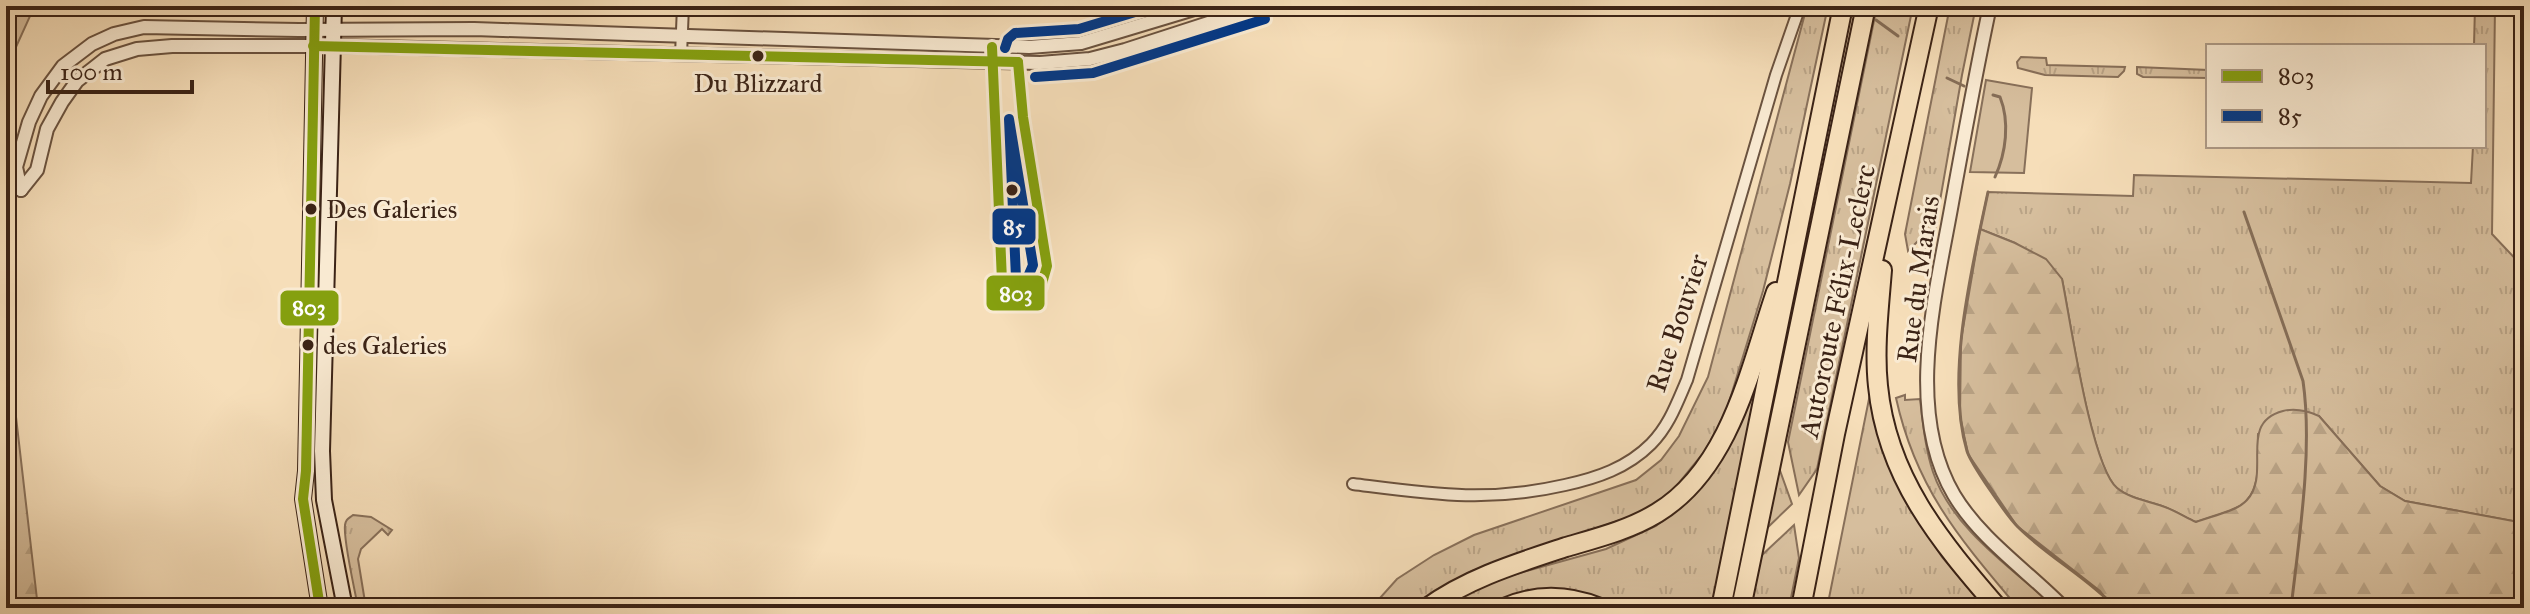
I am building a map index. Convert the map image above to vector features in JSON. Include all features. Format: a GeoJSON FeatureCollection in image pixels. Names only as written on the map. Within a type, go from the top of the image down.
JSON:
{"type":"FeatureCollection","features":[{"type":"Feature","properties":{"kind":"highway"},"geometry":{"type":"LineString","coordinates":[[1721,608],[1843,6]]}},
{"type":"Feature","properties":{"kind":"highway","name":"Autoroute Félix-Leclerc"},"geometry":{"type":"LineString","coordinates":[[1741,608],[1866,6]]}},
{"type":"Feature","properties":{"kind":"highway","name":"Autoroute Félix-Leclerc"},"geometry":{"type":"LineString","coordinates":[[1801,608],[1835,434],[1929,6]]}},
{"type":"Feature","properties":{"kind":"highway"},"geometry":{"type":"LineString","coordinates":[[1886,210],[1879,304],[1878,383],[1891,447],[1916,505],[1949,552],[1998,608]]}},
{"type":"Feature","properties":{"kind":"highway"},"geometry":{"type":"LineString","coordinates":[[1427,608],[1459,587],[1504,568],[1643,521],[1675,500],[1692,483],[1722,439],[1735,411],[1800,221]]}},
{"type":"Feature","properties":{"kind":"highway"},"geometry":{"type":"LineString","coordinates":[[1808,608],[1835,434]]}},
{"type":"Feature","properties":{"kind":"highway"},"geometry":{"type":"LineString","coordinates":[[1504,608],[1533,599],[1557,598],[1579,600],[1600,608]]}},
{"type":"Feature","properties":{"kind":"main road"},"geometry":{"type":"LineString","coordinates":[[315,6],[311,296],[303,499],[320,608]]}},
{"type":"Feature","properties":{"kind":"main road"},"geometry":{"type":"LineString","coordinates":[[334,6],[322,451],[324,500],[345,608]]}},
{"type":"Feature","properties":{"kind":"street"},"geometry":{"type":"LineString","coordinates":[[681,55],[683,6]]}},
{"type":"Feature","properties":{"kind":"street"},"geometry":{"type":"LineString","coordinates":[[21,190],[16,167],[29,122],[41,96],[63,66],[92,44],[114,34],[144,27],[474,29],[1029,47],[1081,43],[1204,6]]}},
{"type":"Feature","properties":{"kind":"street"},"geometry":{"type":"LineString","coordinates":[[21,190],[37,170],[47,129],[77,81],[105,59],[137,49],[172,46],[335,46],[1040,63],[1090,59],[1125,50],[1261,6]]}},
{"type":"Feature","properties":{"kind":"street","name":"Rue Bouvier"},"geometry":{"type":"LineString","coordinates":[[1353,484],[1454,496],[1528,493],[1608,473],[1652,443],[1673,412],[1687,380],[1776,75],[1800,6]]}},
{"type":"Feature","properties":{"kind":"street","name":"Rue du Marais"},"geometry":{"type":"LineString","coordinates":[[1990,6],[1976,69],[1928,348],[1932,436],[1945,478],[1963,509],[2064,608]]}},
{"type":"Feature","properties":{"kind":"street"},"geometry":{"type":"LineString","coordinates":[[6,188],[21,190]]}},
{"type":"Feature","properties":{"kind":"green space"},"geometry":{"type":"Polygon","coordinates":[[[6,6],[25,6],[31,14],[6,69],[6,6]]]}},
{"type":"Feature","properties":{"kind":"green space"},"geometry":{"type":"Polygon","coordinates":[[[1807,6],[1828,6],[1790,184],[1763,291],[1726,412],[1705,451],[1670,494],[1641,513],[1472,571],[1438,590],[1415,608],[1371,608],[1397,579],[1434,555],[1474,535],[1636,480],[1661,460],[1679,436],[1708,377],[1807,6]]]}},
{"type":"Feature","properties":{"kind":"green space"},"geometry":{"type":"Polygon","coordinates":[[[1877,6],[1913,6],[1817,469],[1799,495],[1788,442],[1877,6]]]}},
{"type":"Feature","properties":{"kind":"green space"},"geometry":{"type":"Polygon","coordinates":[[[1950,6],[1976,6],[1927,275],[1925,246],[1921,238],[1908,251],[1905,234],[1950,6]]]}},
{"type":"Feature","properties":{"kind":"green space"},"geometry":{"type":"Polygon","coordinates":[[[2475,6],[2495,6],[2492,234],[2524,268],[2524,523],[2405,501],[2380,486],[2319,416],[2258,434],[2256,483],[2247,500],[2230,511],[2196,522],[2117,488],[2108,475],[2090,423],[2062,279],[2015,243],[1980,229],[1988,192],[2133,196],[2134,175],[2471,183],[2473,148],[2486,148],[2486,44],[2474,44],[2475,6]]]}},
{"type":"Feature","properties":{"kind":"green space"},"geometry":{"type":"Polygon","coordinates":[[[2021,57],[2046,58],[2047,65],[2125,67],[2118,77],[2045,75],[2018,68],[2017,62],[2021,57]]]}},
{"type":"Feature","properties":{"kind":"green space"},"geometry":{"type":"Polygon","coordinates":[[[2137,67],[2206,70],[2206,78],[2143,77],[2137,74],[2137,67]]]}},
{"type":"Feature","properties":{"kind":"green space"},"geometry":{"type":"Polygon","coordinates":[[[1986,80],[2032,88],[2024,173],[1970,172],[1986,80]]]}},
{"type":"Feature","properties":{"kind":"green space"},"geometry":{"type":"Polygon","coordinates":[[[1980,229],[2046,259],[2062,279],[2090,422],[2108,474],[2117,488],[2196,522],[2230,511],[2247,500],[2254,489],[2261,426],[2269,417],[2283,411],[2310,413],[2319,416],[2380,486],[2405,501],[2524,523],[2524,608],[2112,608],[2100,591],[2017,526],[1968,454],[1960,416],[1961,340],[1980,229]]]}},
{"type":"Feature","properties":{"kind":"green space"},"geometry":{"type":"Polygon","coordinates":[[[1771,331],[1712,608],[1611,608],[1577,593],[1532,594],[1488,608],[1441,608],[1466,591],[1606,549],[1656,526],[1685,502],[1771,331]]]}},
{"type":"Feature","properties":{"kind":"green space"},"geometry":{"type":"Polygon","coordinates":[[[1872,384],[1919,521],[1942,557],[1985,608],[1827,608],[1872,384]]]}},
{"type":"Feature","properties":{"kind":"green space"},"geometry":{"type":"Polygon","coordinates":[[[1905,395],[1905,400],[1920,399],[1933,472],[1954,512],[1986,547],[2056,608],[2018,608],[1959,535],[1915,460],[1896,398],[1905,395]]]}},
{"type":"Feature","properties":{"kind":"green space"},"geometry":{"type":"Polygon","coordinates":[[[6,416],[16,417],[38,608],[6,608],[6,416]]]}},
{"type":"Feature","properties":{"kind":"green space"},"geometry":{"type":"Polygon","coordinates":[[[1778,465],[1792,504],[1766,529],[1778,465]]]}},
{"type":"Feature","properties":{"kind":"green space"},"geometry":{"type":"Polygon","coordinates":[[[353,515],[371,517],[392,530],[388,535],[382,529],[361,549],[358,559],[366,608],[358,608],[346,542],[345,523],[353,515]]]}},
{"type":"Feature","properties":{"kind":"green space"},"geometry":{"type":"Polygon","coordinates":[[[1794,525],[1799,558],[1789,608],[1750,608],[1761,556],[1794,525]]]}},
{"type":"Feature","properties":{"kind":"waterway"},"geometry":{"type":"LineString","coordinates":[[1876,20],[1898,36]]}},
{"type":"Feature","properties":{"kind":"waterway"},"geometry":{"type":"LineString","coordinates":[[1947,78],[1964,86]]}},
{"type":"Feature","properties":{"kind":"waterway"},"geometry":{"type":"LineString","coordinates":[[1993,95],[2000,97],[2006,127],[2002,158],[1995,177]]}},
{"type":"Feature","properties":{"kind":"waterway"},"geometry":{"type":"LineString","coordinates":[[1988,192],[1963,322],[1960,356],[1961,421],[1967,451],[1990,490],[2018,527],[2116,608]]}},
{"type":"Feature","properties":{"kind":"waterway"},"geometry":{"type":"LineString","coordinates":[[2244,212],[2303,381],[2306,465],[2291,608]]}},
{"type":"Feature","properties":{"kind":"transit line","name":"803"},"geometry":{"type":"LineString","coordinates":[[315,6],[303,499],[320,608]]}},
{"type":"Feature","properties":{"kind":"transit line","name":"85"},"geometry":{"type":"LineString","coordinates":[[1005,48],[1008,39],[1015,33],[1079,29],[1155,6]]}},
{"type":"Feature","properties":{"kind":"transit line","name":"85"},"geometry":{"type":"LineString","coordinates":[[1035,77],[1093,73],[1265,19]]}},
{"type":"Feature","properties":{"kind":"transit line","name":"803"},"geometry":{"type":"LineString","coordinates":[[313,46],[1018,62]]}},
{"type":"Feature","properties":{"kind":"transit line","name":"803"},"geometry":{"type":"LineString","coordinates":[[992,47],[1002,281],[1006,291],[1024,295],[1041,287],[1047,266],[1023,117],[1018,62]]}},
{"type":"Feature","properties":{"kind":"transit line","name":"85"},"geometry":{"type":"LineString","coordinates":[[1009,119],[1033,265],[1027,279],[1022,282],[1016,278],[1009,119]]}},
{"type":"Feature","properties":{"kind":"place","name":"Du Blizzard"},"geometry":{"type":"Point","coordinates":[758,56]}},
{"type":"Feature","properties":{"kind":"place","name":"Des Galeries"},"geometry":{"type":"Point","coordinates":[311,209]}},
{"type":"Feature","properties":{"kind":"place","name":"des Galeries"},"geometry":{"type":"Point","coordinates":[308,345]}}]}
